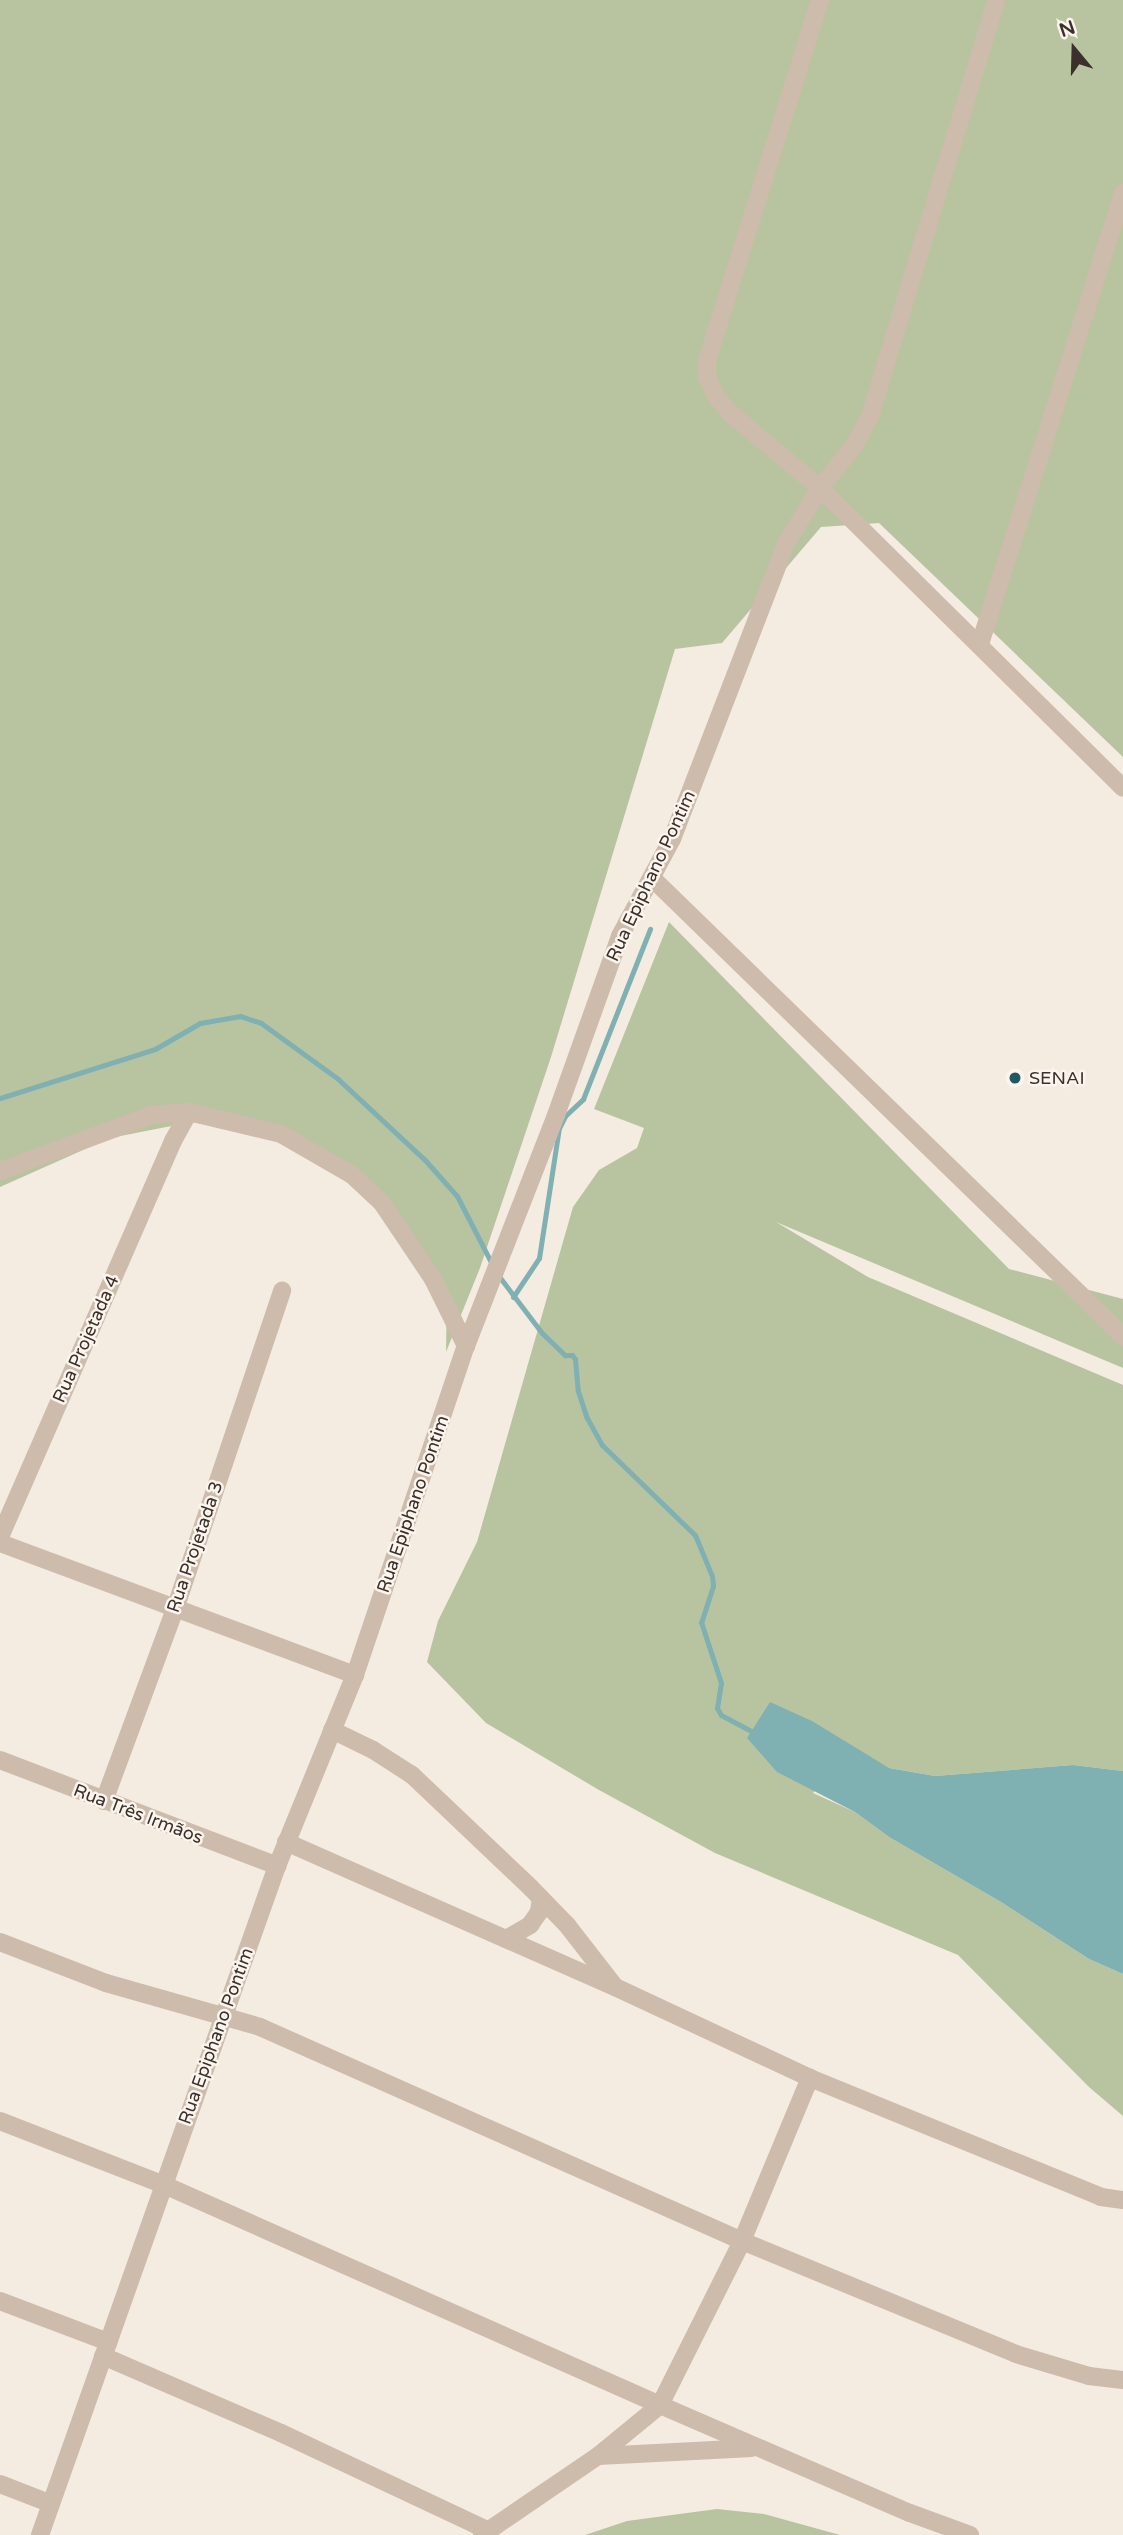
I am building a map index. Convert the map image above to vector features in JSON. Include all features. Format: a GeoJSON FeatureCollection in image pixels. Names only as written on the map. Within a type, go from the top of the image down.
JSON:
{"type":"FeatureCollection","features":[{"type":"Feature","properties":{"kind":"street"},"geometry":{"type":"LineString","coordinates":[[820,0],[707,361],[707,377],[730,413],[820,488],[1122,784]]}},
{"type":"Feature","properties":{"kind":"street","name":"Rua Epiphano Pontim"},"geometry":{"type":"LineString","coordinates":[[42,2534],[49,2504],[222,2017],[286,1842],[355,1675],[466,1346],[556,1115],[620,936],[672,839],[786,543],[820,488],[854,446],[870,416],[996,0]]}},
{"type":"Feature","properties":{"kind":"street"},"geometry":{"type":"LineString","coordinates":[[980,644],[1123,194]]}},
{"type":"Feature","properties":{"kind":"street"},"geometry":{"type":"LineString","coordinates":[[652,877],[1123,1336]]}},
{"type":"Feature","properties":{"kind":"street"},"geometry":{"type":"LineString","coordinates":[[0,1171],[151,1115],[189,1112],[281,1134],[352,1175],[382,1203],[433,1279],[466,1346]]}},
{"type":"Feature","properties":{"kind":"street","name":"Rua Projetada 4"},"geometry":{"type":"LineString","coordinates":[[0,1537],[173,1141],[189,1112]]}},
{"type":"Feature","properties":{"kind":"street","name":"Rua Projetada 3"},"geometry":{"type":"LineString","coordinates":[[104,1801],[175,1609],[282,1291]]}},
{"type":"Feature","properties":{"kind":"street"},"geometry":{"type":"LineString","coordinates":[[0,1543],[355,1675]]}},
{"type":"Feature","properties":{"kind":"street"},"geometry":{"type":"LineString","coordinates":[[332,1731],[373,1750],[412,1775],[567,1925],[615,1987]]}},
{"type":"Feature","properties":{"kind":"street","name":"Rua Três Irmãos"},"geometry":{"type":"LineString","coordinates":[[0,1760],[277,1866]]}},
{"type":"Feature","properties":{"kind":"street"},"geometry":{"type":"LineString","coordinates":[[286,1842],[615,1987],[810,2078],[1101,2197],[1123,2200]]}},
{"type":"Feature","properties":{"kind":"street"},"geometry":{"type":"LineString","coordinates":[[506,1939],[530,1924],[539,1912],[541,1898]]}},
{"type":"Feature","properties":{"kind":"street"},"geometry":{"type":"LineString","coordinates":[[0,1942],[106,1983],[302,2043],[742,2241],[1016,2354],[1089,2376],[1123,2380]]}},
{"type":"Feature","properties":{"kind":"street"},"geometry":{"type":"LineString","coordinates":[[0,2301],[106,2349],[484,2533],[598,2456],[660,2405],[742,2241],[810,2078]]}},
{"type":"Feature","properties":{"kind":"street"},"geometry":{"type":"LineString","coordinates":[[0,2121],[162,2184],[758,2448],[910,2513],[970,2535]]}},
{"type":"Feature","properties":{"kind":"street"},"geometry":{"type":"LineString","coordinates":[[598,2456],[758,2448]]}},
{"type":"Feature","properties":{"kind":"street"},"geometry":{"type":"LineString","coordinates":[[0,2484],[49,2504]]}},
{"type":"Feature","properties":{"kind":"green space"},"geometry":{"type":"Polygon","coordinates":[[[0,0],[1123,0],[1123,757],[879,523],[821,527],[722,643],[675,649],[551,1057],[480,1268],[446,1352],[447,1289],[399,1224],[319,1148],[192,1122],[110,1138],[0,1187],[0,0]]]}},
{"type":"Feature","properties":{"kind":"green space"},"geometry":{"type":"Polygon","coordinates":[[[669,922],[1009,1269],[1123,1299],[1123,1368],[776,1222],[868,1277],[1123,1385],[1123,1771],[1073,1765],[935,1776],[889,1768],[849,1747],[813,1793],[855,1812],[889,1837],[1001,1902],[1089,1959],[1123,1974],[1123,2116],[1089,2087],[958,1955],[715,1853],[599,1790],[486,1723],[427,1662],[438,1621],[477,1542],[573,1207],[599,1170],[637,1148],[644,1128],[594,1109],[669,922]]]}},
{"type":"Feature","properties":{"kind":"green space"},"geometry":{"type":"Polygon","coordinates":[[[717,2509],[764,2514],[840,2535],[585,2535],[627,2521],[717,2509]]]}},
{"type":"Feature","properties":{"kind":"water"},"geometry":{"type":"Polygon","coordinates":[[[770,1702],[812,1721],[889,1768],[935,1776],[1073,1765],[1123,1771],[1123,1974],[1089,1959],[1001,1902],[889,1837],[855,1812],[777,1772],[747,1738],[770,1702]]]}},
{"type":"Feature","properties":{"kind":"waterway"},"geometry":{"type":"LineString","coordinates":[[513,1297],[539,1258],[559,1128],[565,1116],[583,1099],[650,929]]}},
{"type":"Feature","properties":{"kind":"waterway"},"geometry":{"type":"LineString","coordinates":[[0,1098],[155,1049],[200,1023],[240,1016],[261,1023],[338,1079],[425,1160],[457,1196],[492,1264]]}},
{"type":"Feature","properties":{"kind":"waterway"},"geometry":{"type":"LineString","coordinates":[[498,1275],[542,1333],[565,1355],[572,1355],[575,1359],[578,1391],[587,1418],[602,1445],[695,1535],[712,1576],[713,1586],[701,1622],[721,1683],[717,1708],[721,1715],[756,1734]]}},
{"type":"Feature","properties":{"kind":"place","name":"SENAI"},"geometry":{"type":"Point","coordinates":[1015,1078]}}]}
